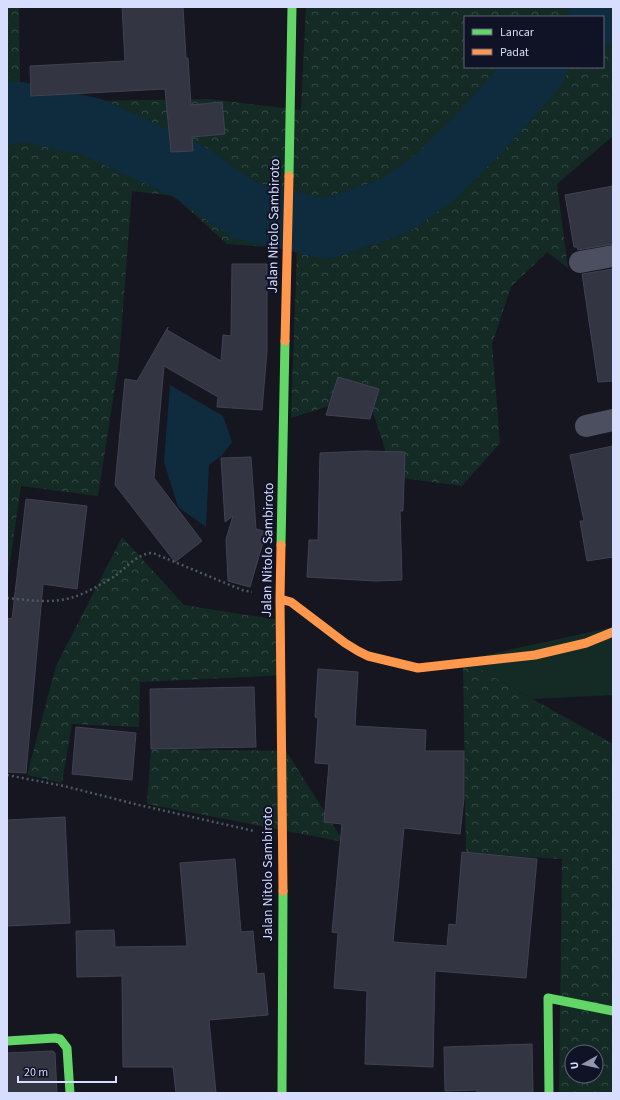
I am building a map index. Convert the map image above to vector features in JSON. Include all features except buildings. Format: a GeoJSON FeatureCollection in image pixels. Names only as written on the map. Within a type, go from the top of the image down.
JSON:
{"type":"FeatureCollection","features":[{"type":"Feature","properties":{"kind":"street","name":"Jalan Nitolo Sambiroto"},"geometry":{"type":"LineString","coordinates":[[282,1093],[280,599],[292,7]]}},
{"type":"Feature","properties":{"kind":"street"},"geometry":{"type":"LineString","coordinates":[[580,262],[613,256]]}},
{"type":"Feature","properties":{"kind":"street"},"geometry":{"type":"LineString","coordinates":[[586,426],[613,420]]}},
{"type":"Feature","properties":{"kind":"street"},"geometry":{"type":"LineString","coordinates":[[280,599],[292,602],[345,643],[358,651],[368,656],[418,668],[535,655],[586,643],[613,632]]}},
{"type":"Feature","properties":{"kind":"street"},"geometry":{"type":"LineString","coordinates":[[549,1093],[548,998],[613,1011]]}},
{"type":"Feature","properties":{"kind":"street"},"geometry":{"type":"LineString","coordinates":[[7,1041],[60,1039],[67,1048],[70,1093]]}},
{"type":"Feature","properties":{"kind":"path"},"geometry":{"type":"LineString","coordinates":[[7,598],[59,600],[74,597],[114,576],[146,553],[153,553],[242,590],[280,599]]}},
{"type":"Feature","properties":{"kind":"path"},"geometry":{"type":"LineString","coordinates":[[7,775],[64,786],[139,805],[282,837]]}},
{"type":"Feature","properties":{"kind":"green space"},"geometry":{"type":"Polygon","coordinates":[[[7,7],[19,7],[20,83],[26,102],[208,99],[301,110],[306,7],[613,7],[613,136],[557,184],[568,268],[547,252],[511,287],[492,344],[500,443],[462,486],[394,477],[367,394],[291,418],[297,249],[227,244],[174,196],[132,191],[119,361],[98,496],[21,486],[7,583],[7,7]]]}},
{"type":"Feature","properties":{"kind":"green space"},"geometry":{"type":"Polygon","coordinates":[[[122,537],[184,605],[285,621],[285,675],[140,682],[139,727],[72,724],[62,783],[27,775],[56,666],[122,537]]]}},
{"type":"Feature","properties":{"kind":"green space"},"geometry":{"type":"Polygon","coordinates":[[[613,627],[613,695],[533,699],[463,660],[613,627]]]}},
{"type":"Feature","properties":{"kind":"green space"},"geometry":{"type":"Polygon","coordinates":[[[463,660],[613,744],[613,1093],[559,1093],[562,859],[466,853],[463,660]]]}},
{"type":"Feature","properties":{"kind":"green space"},"geometry":{"type":"Polygon","coordinates":[[[151,749],[286,751],[344,842],[147,804],[151,749]]]}},
{"type":"Feature","properties":{"kind":"water"},"geometry":{"type":"Polygon","coordinates":[[[170,385],[223,416],[232,442],[222,455],[209,465],[206,527],[178,507],[164,462],[170,385]]]}},
{"type":"Feature","properties":{"kind":"waterway"},"geometry":{"type":"LineString","coordinates":[[599,16],[612,7]]}},
{"type":"Feature","properties":{"kind":"waterway"},"geometry":{"type":"LineString","coordinates":[[7,115],[18,111],[92,127],[188,171],[244,210],[326,229],[395,206],[438,175],[486,126],[537,68]]}},
{"type":"Feature","properties":{"kind":"traffic: fast"},"geometry":{"type":"LineString","coordinates":[[289,176],[292,7]]}},
{"type":"Feature","properties":{"kind":"traffic: fast"},"geometry":{"type":"LineString","coordinates":[[281,545],[285,341]]}},
{"type":"Feature","properties":{"kind":"traffic: fast"},"geometry":{"type":"LineString","coordinates":[[282,1093],[283,891]]}},
{"type":"Feature","properties":{"kind":"traffic: fast"},"geometry":{"type":"LineString","coordinates":[[549,1093],[548,998],[613,1011]]}},
{"type":"Feature","properties":{"kind":"traffic: fast"},"geometry":{"type":"LineString","coordinates":[[7,1041],[60,1039],[67,1048],[70,1093]]}},
{"type":"Feature","properties":{"kind":"traffic: slow"},"geometry":{"type":"LineString","coordinates":[[285,341],[289,176]]}},
{"type":"Feature","properties":{"kind":"traffic: slow"},"geometry":{"type":"LineString","coordinates":[[281,545],[280,599],[283,891]]}},
{"type":"Feature","properties":{"kind":"traffic: slow"},"geometry":{"type":"LineString","coordinates":[[280,599],[291,602],[345,643],[358,651],[368,656],[418,668],[535,655],[586,643],[613,632]]}}]}
